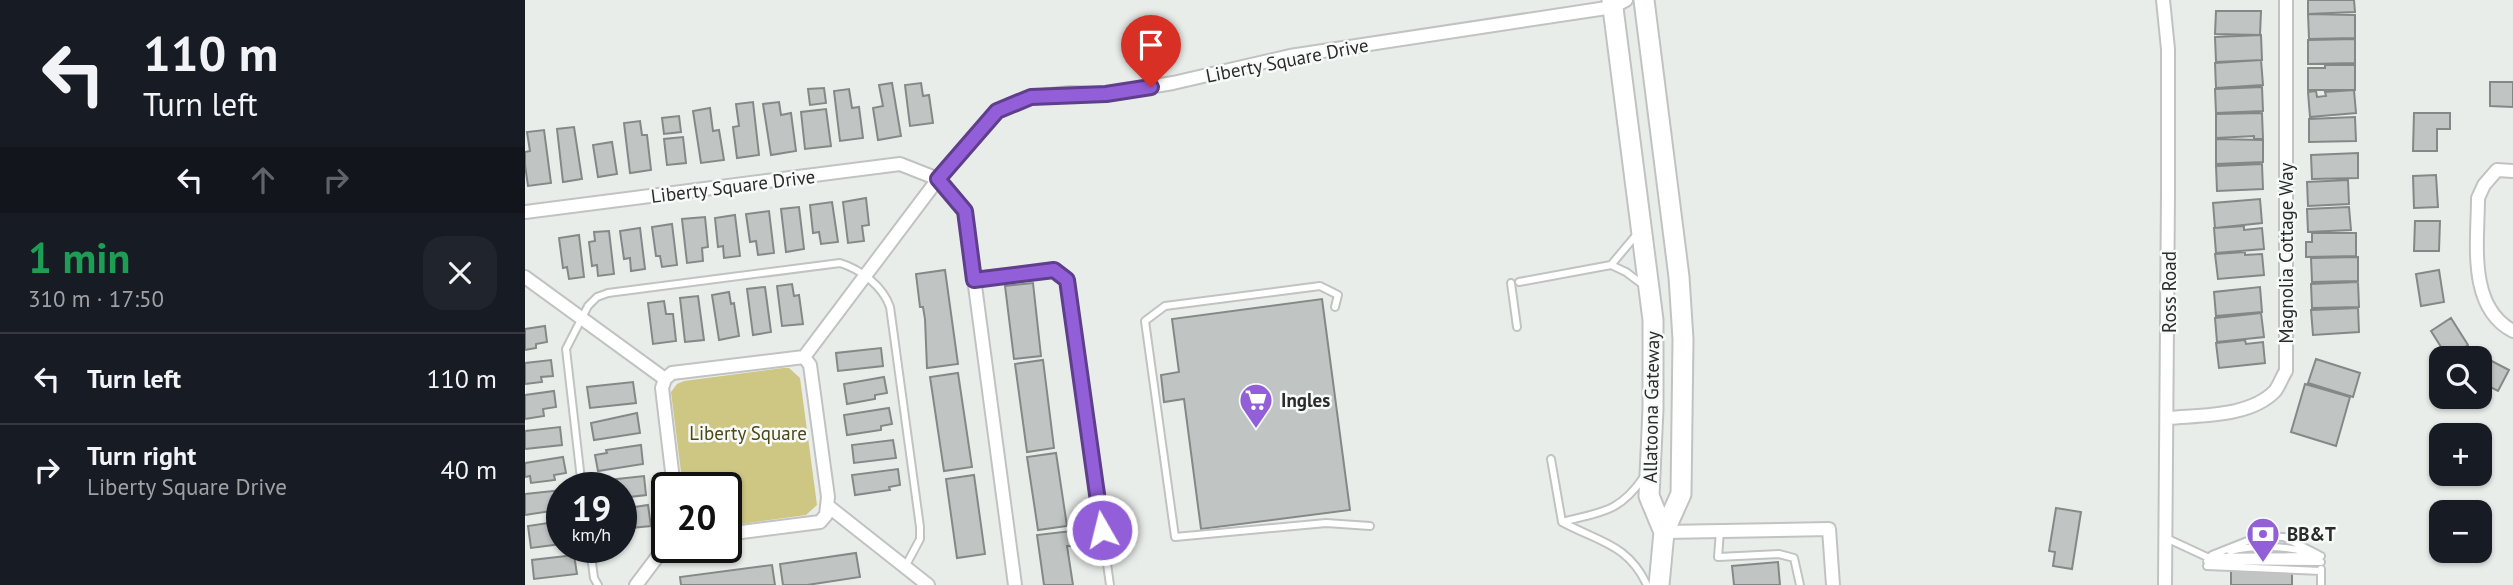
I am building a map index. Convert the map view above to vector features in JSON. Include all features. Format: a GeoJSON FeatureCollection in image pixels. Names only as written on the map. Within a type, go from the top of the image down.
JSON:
{"type":"FeatureCollection","features":[{"type":"Feature","properties":{"kind":"main road","name":"Allatoona Gateway"},"geometry":{"type":"LineString","coordinates":[[1644,0],[1679,277],[1684,396],[1681,494],[1664,532]]}},
{"type":"Feature","properties":{"kind":"main road","name":"Allatoona Gateway"},"geometry":{"type":"LineString","coordinates":[[1617,2],[1650,296],[1654,380],[1649,496],[1664,532]]}},
{"type":"Feature","properties":{"kind":"main road"},"geometry":{"type":"LineString","coordinates":[[1660,585],[1664,532]]}},
{"type":"Feature","properties":{"kind":"street","name":"Ross Road"},"geometry":{"type":"LineString","coordinates":[[2163,0],[2168,49],[2169,418],[2165,585]]}},
{"type":"Feature","properties":{"kind":"street","name":"Magnolia Cottage Way"},"geometry":{"type":"LineString","coordinates":[[2169,418],[2214,414],[2251,406],[2275,391],[2285,371],[2286,0]]}},
{"type":"Feature","properties":{"kind":"street","name":"Liberty Square Drive"},"geometry":{"type":"LineString","coordinates":[[938,179],[997,111],[1031,97],[1119,92],[1173,83],[1290,55],[1617,2]]}},
{"type":"Feature","properties":{"kind":"street","name":"Liberty Square Drive"},"geometry":{"type":"LineString","coordinates":[[525,212],[900,164],[938,179],[965,211],[1015,585]]}},
{"type":"Feature","properties":{"kind":"street"},"geometry":{"type":"LineString","coordinates":[[2513,171],[2497,170],[2484,185],[2478,198],[2481,292],[2495,317],[2513,331]]}},
{"type":"Feature","properties":{"kind":"street"},"geometry":{"type":"LineString","coordinates":[[804,357],[938,179]]}},
{"type":"Feature","properties":{"kind":"street"},"geometry":{"type":"LineString","coordinates":[[525,277],[665,379]]}},
{"type":"Feature","properties":{"kind":"street"},"geometry":{"type":"LineString","coordinates":[[672,472],[662,388],[665,379],[672,373],[794,356],[804,357],[810,365],[828,506],[826,515],[820,522],[742,532]]}},
{"type":"Feature","properties":{"kind":"street"},"geometry":{"type":"LineString","coordinates":[[828,506],[905,567],[920,583]]}},
{"type":"Feature","properties":{"kind":"street"},"geometry":{"type":"LineString","coordinates":[[1664,532],[1829,529],[1833,585]]}},
{"type":"Feature","properties":{"kind":"street"},"geometry":{"type":"LineString","coordinates":[[636,585],[653,563]]}},
{"type":"Feature","properties":{"kind":"lane"},"geometry":{"type":"LineString","coordinates":[[1517,327],[1515,282],[1611,265],[1631,244],[1641,222]]}},
{"type":"Feature","properties":{"kind":"lane"},"geometry":{"type":"LineString","coordinates":[[580,472],[566,349],[593,300],[608,293],[833,263],[853,267],[883,292],[892,321],[920,527],[920,539],[905,567]]}},
{"type":"Feature","properties":{"kind":"lane"},"geometry":{"type":"LineString","coordinates":[[1611,265],[1633,276],[1650,296]]}},
{"type":"Feature","properties":{"kind":"lane"},"geometry":{"type":"LineString","coordinates":[[974,280],[1054,270],[1067,280],[1110,585]]}},
{"type":"Feature","properties":{"kind":"lane"},"geometry":{"type":"LineString","coordinates":[[1335,307],[1338,295],[1319,286],[1165,306],[1145,321],[1175,537],[1326,523],[1370,526]]}},
{"type":"Feature","properties":{"kind":"lane"},"geometry":{"type":"LineString","coordinates":[[1551,459],[1562,522]]}},
{"type":"Feature","properties":{"kind":"lane"},"geometry":{"type":"LineString","coordinates":[[1562,522],[1615,508],[1633,494],[1651,468]]}},
{"type":"Feature","properties":{"kind":"lane"},"geometry":{"type":"LineString","coordinates":[[1562,522],[1620,549],[1639,569],[1647,585]]}},
{"type":"Feature","properties":{"kind":"lane"},"geometry":{"type":"LineString","coordinates":[[1720,531],[1718,557],[1779,554],[1794,558],[1800,585]]}},
{"type":"Feature","properties":{"kind":"lane"},"geometry":{"type":"LineString","coordinates":[[2207,561],[2260,536],[2284,537],[2321,559]]}},
{"type":"Feature","properties":{"kind":"lane"},"geometry":{"type":"LineString","coordinates":[[2166,538],[2207,561],[2321,571]]}},
{"type":"Feature","properties":{"kind":"lane"},"geometry":{"type":"LineString","coordinates":[[2207,561],[2321,559]]}},
{"type":"Feature","properties":{"kind":"lane"},"geometry":{"type":"LineString","coordinates":[[2321,559],[2321,585]]}},
{"type":"Feature","properties":{"kind":"lane"},"geometry":{"type":"LineString","coordinates":[[592,563],[598,585]]}},
{"type":"Feature","properties":{"kind":"green space","name":"Liberty Square"},"geometry":{"type":"Polygon","coordinates":[[[783,368],[789,368],[800,378],[817,505],[806,515],[742,524],[742,472],[681,472],[671,392],[677,384],[783,368]]]}},
{"type":"Feature","properties":{"kind":"building"},"geometry":{"type":"Polygon","coordinates":[[[2308,0],[2354,0],[2355,12],[2308,14],[2308,0]]]}},
{"type":"Feature","properties":{"kind":"building"},"geometry":{"type":"Polygon","coordinates":[[[2216,11],[2261,11],[2260,35],[2215,34],[2216,11]]]}},
{"type":"Feature","properties":{"kind":"building"},"geometry":{"type":"Polygon","coordinates":[[[2308,14],[2355,15],[2355,38],[2309,39],[2308,14]]]}},
{"type":"Feature","properties":{"kind":"building"},"geometry":{"type":"Polygon","coordinates":[[[2261,35],[2262,60],[2216,62],[2215,37],[2261,35]]]}},
{"type":"Feature","properties":{"kind":"building"},"geometry":{"type":"Polygon","coordinates":[[[2355,39],[2355,63],[2308,64],[2308,40],[2355,39]]]}},
{"type":"Feature","properties":{"kind":"building"},"geometry":{"type":"Polygon","coordinates":[[[2261,60],[2263,85],[2216,88],[2215,63],[2261,60]]]}},
{"type":"Feature","properties":{"kind":"building"},"geometry":{"type":"Polygon","coordinates":[[[2325,65],[2355,65],[2355,90],[2308,90],[2308,68],[2325,68],[2325,65]]]}},
{"type":"Feature","properties":{"kind":"building"},"geometry":{"type":"Polygon","coordinates":[[[2490,82],[2513,82],[2513,107],[2490,106],[2490,82]]]}},
{"type":"Feature","properties":{"kind":"building"},"geometry":{"type":"Polygon","coordinates":[[[892,83],[901,136],[878,140],[873,108],[883,106],[879,85],[892,83]]]}},
{"type":"Feature","properties":{"kind":"building"},"geometry":{"type":"Polygon","coordinates":[[[921,83],[923,96],[929,95],[933,123],[910,126],[905,85],[921,83]]]}},
{"type":"Feature","properties":{"kind":"building"},"geometry":{"type":"Polygon","coordinates":[[[2262,87],[2263,111],[2216,113],[2215,89],[2262,87]]]}},
{"type":"Feature","properties":{"kind":"building"},"geometry":{"type":"Polygon","coordinates":[[[824,88],[826,103],[810,105],[808,89],[824,88]]]}},
{"type":"Feature","properties":{"kind":"building"},"geometry":{"type":"Polygon","coordinates":[[[849,89],[852,108],[859,107],[863,138],[840,141],[834,91],[849,89]]]}},
{"type":"Feature","properties":{"kind":"building"},"geometry":{"type":"Polygon","coordinates":[[[2354,90],[2356,113],[2310,117],[2308,92],[2316,91],[2317,97],[2326,96],[2325,92],[2354,90]]]}},
{"type":"Feature","properties":{"kind":"building"},"geometry":{"type":"Polygon","coordinates":[[[753,102],[759,155],[737,158],[733,127],[739,126],[736,104],[753,102]]]}},
{"type":"Feature","properties":{"kind":"building"},"geometry":{"type":"Polygon","coordinates":[[[779,102],[781,115],[791,113],[796,151],[771,155],[763,104],[779,102]]]}},
{"type":"Feature","properties":{"kind":"building"},"geometry":{"type":"Polygon","coordinates":[[[710,108],[713,131],[719,130],[724,160],[701,163],[693,111],[710,108]]]}},
{"type":"Feature","properties":{"kind":"building"},"geometry":{"type":"Polygon","coordinates":[[[826,109],[831,146],[805,149],[801,112],[826,109]]]}},
{"type":"Feature","properties":{"kind":"building"},"geometry":{"type":"Polygon","coordinates":[[[2262,113],[2263,139],[2254,139],[2254,136],[2216,138],[2216,114],[2262,113]]]}},
{"type":"Feature","properties":{"kind":"building"},"geometry":{"type":"Polygon","coordinates":[[[2414,113],[2450,113],[2450,129],[2437,129],[2437,151],[2413,151],[2414,113]]]}},
{"type":"Feature","properties":{"kind":"building"},"geometry":{"type":"Polygon","coordinates":[[[679,116],[681,132],[664,134],[662,118],[679,116]]]}},
{"type":"Feature","properties":{"kind":"building"},"geometry":{"type":"Polygon","coordinates":[[[2355,117],[2356,141],[2309,142],[2309,119],[2355,117]]]}},
{"type":"Feature","properties":{"kind":"building"},"geometry":{"type":"Polygon","coordinates":[[[640,121],[642,135],[647,135],[651,170],[630,173],[624,123],[640,121]]]}},
{"type":"Feature","properties":{"kind":"building"},"geometry":{"type":"Polygon","coordinates":[[[574,127],[582,179],[563,182],[557,129],[574,127]]]}},
{"type":"Feature","properties":{"kind":"building"},"geometry":{"type":"Polygon","coordinates":[[[544,130],[551,183],[528,186],[525,152],[530,151],[527,132],[544,130]]]}},
{"type":"Feature","properties":{"kind":"building"},"geometry":{"type":"Polygon","coordinates":[[[683,137],[686,163],[667,165],[664,139],[683,137]]]}},
{"type":"Feature","properties":{"kind":"building"},"geometry":{"type":"Polygon","coordinates":[[[2216,139],[2263,140],[2263,162],[2216,164],[2216,139]]]}},
{"type":"Feature","properties":{"kind":"building"},"geometry":{"type":"Polygon","coordinates":[[[612,142],[617,174],[598,177],[593,145],[612,142]]]}},
{"type":"Feature","properties":{"kind":"building"},"geometry":{"type":"Polygon","coordinates":[[[2358,153],[2358,178],[2312,179],[2311,155],[2358,153]]]}},
{"type":"Feature","properties":{"kind":"building"},"geometry":{"type":"Polygon","coordinates":[[[2262,164],[2263,189],[2217,191],[2216,166],[2262,164]]]}},
{"type":"Feature","properties":{"kind":"building"},"geometry":{"type":"Polygon","coordinates":[[[2436,175],[2438,207],[2414,208],[2413,176],[2436,175]]]}},
{"type":"Feature","properties":{"kind":"building"},"geometry":{"type":"Polygon","coordinates":[[[2348,180],[2349,204],[2308,206],[2307,182],[2348,180]]]}},
{"type":"Feature","properties":{"kind":"building"},"geometry":{"type":"Polygon","coordinates":[[[866,198],[869,225],[862,226],[864,241],[848,243],[843,202],[866,198]]]}},
{"type":"Feature","properties":{"kind":"building"},"geometry":{"type":"Polygon","coordinates":[[[2260,199],[2262,223],[2215,228],[2213,203],[2260,199]]]}},
{"type":"Feature","properties":{"kind":"building"},"geometry":{"type":"Polygon","coordinates":[[[832,202],[838,242],[821,244],[819,232],[813,233],[810,205],[832,202]]]}},
{"type":"Feature","properties":{"kind":"building"},"geometry":{"type":"Polygon","coordinates":[[[799,207],[804,249],[786,252],[781,209],[799,207]]]}},
{"type":"Feature","properties":{"kind":"building"},"geometry":{"type":"Polygon","coordinates":[[[2349,207],[2351,230],[2308,232],[2307,209],[2349,207]]]}},
{"type":"Feature","properties":{"kind":"building"},"geometry":{"type":"Polygon","coordinates":[[[769,211],[774,253],[758,255],[756,241],[750,242],[746,214],[769,211]]]}},
{"type":"Feature","properties":{"kind":"building"},"geometry":{"type":"Polygon","coordinates":[[[735,215],[740,256],[724,258],[723,246],[718,247],[715,218],[735,215]]]}},
{"type":"Feature","properties":{"kind":"building"},"geometry":{"type":"Polygon","coordinates":[[[705,217],[708,247],[702,248],[703,261],[687,263],[682,219],[705,217]]]}},
{"type":"Feature","properties":{"kind":"building"},"geometry":{"type":"Polygon","coordinates":[[[2415,221],[2440,221],[2439,251],[2414,251],[2415,221]]]}},
{"type":"Feature","properties":{"kind":"building"},"geometry":{"type":"Polygon","coordinates":[[[672,224],[677,265],[662,267],[660,256],[656,256],[652,227],[672,224]]]}},
{"type":"Feature","properties":{"kind":"building"},"geometry":{"type":"Polygon","coordinates":[[[2244,226],[2244,230],[2262,228],[2264,249],[2216,253],[2214,228],[2244,226]]]}},
{"type":"Feature","properties":{"kind":"building"},"geometry":{"type":"Polygon","coordinates":[[[640,228],[645,269],[631,271],[630,258],[624,259],[620,231],[640,228]]]}},
{"type":"Feature","properties":{"kind":"building"},"geometry":{"type":"Polygon","coordinates":[[[609,231],[614,274],[598,276],[597,265],[592,266],[589,242],[595,241],[594,232],[609,231]]]}},
{"type":"Feature","properties":{"kind":"building"},"geometry":{"type":"Polygon","coordinates":[[[2312,233],[2356,233],[2356,256],[2306,257],[2306,242],[2312,242],[2312,233]]]}},
{"type":"Feature","properties":{"kind":"building"},"geometry":{"type":"Polygon","coordinates":[[[579,235],[584,277],[569,279],[567,267],[563,268],[559,238],[579,235]]]}},
{"type":"Feature","properties":{"kind":"building"},"geometry":{"type":"Polygon","coordinates":[[[2245,252],[2245,255],[2262,254],[2264,275],[2218,279],[2215,254],[2245,252]]]}},
{"type":"Feature","properties":{"kind":"building"},"geometry":{"type":"Polygon","coordinates":[[[2358,257],[2358,281],[2312,282],[2311,258],[2358,257]]]}},
{"type":"Feature","properties":{"kind":"building"},"geometry":{"type":"Polygon","coordinates":[[[945,270],[958,364],[927,368],[925,319],[923,307],[920,307],[916,274],[945,270]]]}},
{"type":"Feature","properties":{"kind":"building"},"geometry":{"type":"Polygon","coordinates":[[[2439,270],[2444,302],[2421,306],[2416,274],[2439,270]]]}},
{"type":"Feature","properties":{"kind":"building"},"geometry":{"type":"Polygon","coordinates":[[[2358,282],[2359,307],[2312,308],[2311,284],[2358,282]]]}},
{"type":"Feature","properties":{"kind":"building"},"geometry":{"type":"Polygon","coordinates":[[[1033,283],[1041,356],[1014,359],[1005,286],[1033,283]]]}},
{"type":"Feature","properties":{"kind":"building"},"geometry":{"type":"Polygon","coordinates":[[[792,284],[794,296],[799,295],[803,324],[782,326],[777,286],[792,284]]]}},
{"type":"Feature","properties":{"kind":"building"},"geometry":{"type":"Polygon","coordinates":[[[765,287],[771,332],[753,335],[747,289],[765,287]]]}},
{"type":"Feature","properties":{"kind":"building"},"geometry":{"type":"Polygon","coordinates":[[[2260,287],[2262,312],[2216,316],[2214,292],[2260,287]]]}},
{"type":"Feature","properties":{"kind":"building"},"geometry":{"type":"Polygon","coordinates":[[[729,292],[731,304],[734,303],[739,336],[719,340],[712,295],[729,292]]]}},
{"type":"Feature","properties":{"kind":"building"},"geometry":{"type":"Polygon","coordinates":[[[698,296],[704,340],[685,342],[680,298],[698,296]]]}},
{"type":"Feature","properties":{"kind":"building"},"geometry":{"type":"Polygon","coordinates":[[[1322,299],[1350,510],[1201,529],[1184,399],[1164,402],[1161,375],[1179,372],[1172,319],[1322,299]]]}},
{"type":"Feature","properties":{"kind":"building"},"geometry":{"type":"Polygon","coordinates":[[[664,301],[666,314],[673,314],[676,341],[653,344],[648,303],[664,301]]]}},
{"type":"Feature","properties":{"kind":"building"},"geometry":{"type":"Polygon","coordinates":[[[2358,308],[2359,332],[2313,335],[2311,310],[2358,308]]]}},
{"type":"Feature","properties":{"kind":"building"},"geometry":{"type":"Polygon","coordinates":[[[2261,313],[2264,337],[2217,342],[2215,318],[2261,313]]]}},
{"type":"Feature","properties":{"kind":"building"},"geometry":{"type":"Polygon","coordinates":[[[2451,318],[2468,345],[2440,346],[2431,331],[2451,318]]]}},
{"type":"Feature","properties":{"kind":"building"},"geometry":{"type":"Polygon","coordinates":[[[545,326],[547,342],[525,350],[525,329],[545,326]]]}},
{"type":"Feature","properties":{"kind":"building"},"geometry":{"type":"Polygon","coordinates":[[[2245,340],[2246,344],[2263,342],[2265,363],[2219,368],[2216,343],[2245,340]]]}},
{"type":"Feature","properties":{"kind":"building"},"geometry":{"type":"Polygon","coordinates":[[[881,348],[883,366],[838,371],[836,353],[881,348]]]}},
{"type":"Feature","properties":{"kind":"building"},"geometry":{"type":"Polygon","coordinates":[[[2316,359],[2360,373],[2353,397],[2308,383],[2316,359]]]}},
{"type":"Feature","properties":{"kind":"building"},"geometry":{"type":"Polygon","coordinates":[[[551,360],[553,376],[541,377],[542,382],[525,384],[525,363],[551,360]]]}},
{"type":"Feature","properties":{"kind":"building"},"geometry":{"type":"Polygon","coordinates":[[[1043,360],[1054,448],[1027,452],[1015,364],[1043,360]]]}},
{"type":"Feature","properties":{"kind":"building"},"geometry":{"type":"Polygon","coordinates":[[[2492,361],[2509,370],[2498,391],[2492,388],[2492,361]]]}},
{"type":"Feature","properties":{"kind":"building"},"geometry":{"type":"Polygon","coordinates":[[[958,373],[972,467],[944,471],[930,377],[958,373]]]}},
{"type":"Feature","properties":{"kind":"building"},"geometry":{"type":"Polygon","coordinates":[[[884,377],[887,393],[875,395],[875,399],[847,404],[844,384],[884,377]]]}},
{"type":"Feature","properties":{"kind":"building"},"geometry":{"type":"Polygon","coordinates":[[[633,382],[636,403],[590,408],[587,387],[633,382]]]}},
{"type":"Feature","properties":{"kind":"building"},"geometry":{"type":"Polygon","coordinates":[[[2305,384],[2350,397],[2336,446],[2291,432],[2305,384]]]}},
{"type":"Feature","properties":{"kind":"building"},"geometry":{"type":"Polygon","coordinates":[[[554,391],[556,407],[543,409],[544,416],[525,419],[525,395],[554,391]]]}},
{"type":"Feature","properties":{"kind":"building"},"geometry":{"type":"Polygon","coordinates":[[[889,408],[892,424],[881,426],[881,430],[847,435],[844,415],[889,408]]]}},
{"type":"Feature","properties":{"kind":"building"},"geometry":{"type":"Polygon","coordinates":[[[637,413],[640,433],[594,440],[591,423],[637,413]]]}},
{"type":"Feature","properties":{"kind":"building"},"geometry":{"type":"Polygon","coordinates":[[[560,427],[562,445],[525,449],[525,431],[560,427]]]}},
{"type":"Feature","properties":{"kind":"building"},"geometry":{"type":"Polygon","coordinates":[[[893,440],[896,458],[854,463],[852,445],[893,440]]]}},
{"type":"Feature","properties":{"kind":"building"},"geometry":{"type":"Polygon","coordinates":[[[641,445],[643,464],[598,471],[595,455],[607,453],[606,450],[641,445]]]}},
{"type":"Feature","properties":{"kind":"building"},"geometry":{"type":"Polygon","coordinates":[[[1056,453],[1067,526],[1038,530],[1027,457],[1056,453]]]}},
{"type":"Feature","properties":{"kind":"building"},"geometry":{"type":"Polygon","coordinates":[[[563,457],[566,472],[546,472],[546,481],[531,483],[530,476],[525,477],[525,463],[563,457]]]}},
{"type":"Feature","properties":{"kind":"building"},"geometry":{"type":"Polygon","coordinates":[[[898,469],[900,485],[889,487],[890,490],[855,495],[852,475],[898,469]]]}},
{"type":"Feature","properties":{"kind":"building"},"geometry":{"type":"Polygon","coordinates":[[[974,475],[985,554],[957,558],[946,479],[974,475]]]}},
{"type":"Feature","properties":{"kind":"building"},"geometry":{"type":"Polygon","coordinates":[[[644,476],[646,495],[637,496],[637,477],[644,476]]]}},
{"type":"Feature","properties":{"kind":"building"},"geometry":{"type":"Polygon","coordinates":[[[546,492],[546,512],[525,515],[525,494],[546,492]]]}},
{"type":"Feature","properties":{"kind":"building"},"geometry":{"type":"Polygon","coordinates":[[[648,505],[651,526],[637,527],[637,507],[648,505]]]}},
{"type":"Feature","properties":{"kind":"building"},"geometry":{"type":"Polygon","coordinates":[[[2056,508],[2081,512],[2072,569],[2053,566],[2055,552],[2049,551],[2056,508]]]}},
{"type":"Feature","properties":{"kind":"building"},"geometry":{"type":"Polygon","coordinates":[[[546,523],[546,546],[531,548],[528,526],[546,523]]]}},
{"type":"Feature","properties":{"kind":"building"},"geometry":{"type":"Polygon","coordinates":[[[1071,531],[1073,546],[1067,546],[1073,585],[1044,585],[1037,535],[1071,531]]]}},
{"type":"Feature","properties":{"kind":"building","name":"BB&T"},"geometry":{"type":"Polygon","coordinates":[[[2250,542],[2277,542],[2276,571],[2292,571],[2292,585],[2231,585],[2231,571],[2250,571],[2250,542]]]}},
{"type":"Feature","properties":{"kind":"building"},"geometry":{"type":"Polygon","coordinates":[[[856,553],[860,577],[807,585],[783,585],[780,564],[856,553]]]}},
{"type":"Feature","properties":{"kind":"building"},"geometry":{"type":"Polygon","coordinates":[[[546,558],[546,563],[575,563],[577,574],[534,579],[532,560],[546,558]]]}},
{"type":"Feature","properties":{"kind":"building"},"geometry":{"type":"Polygon","coordinates":[[[1778,562],[1780,585],[1734,585],[1732,566],[1778,562]]]}},
{"type":"Feature","properties":{"kind":"building"},"geometry":{"type":"Polygon","coordinates":[[[772,565],[775,585],[681,585],[680,577],[772,565]]]}},
{"type":"Feature","properties":{"kind":"place","name":"Ingles"},"geometry":{"type":"Point","coordinates":[1256,430]}},
{"type":"Feature","properties":{"kind":"place","name":"BB&T"},"geometry":{"type":"Point","coordinates":[2263,564]}},
{"type":"Feature","properties":{"kind":"route"},"geometry":{"type":"LineString","coordinates":[[1102,530],[1067,280],[1054,270],[974,280],[965,211],[938,179],[997,111],[1031,97],[1070,93],[1106,94],[1151,87]]}}]}
